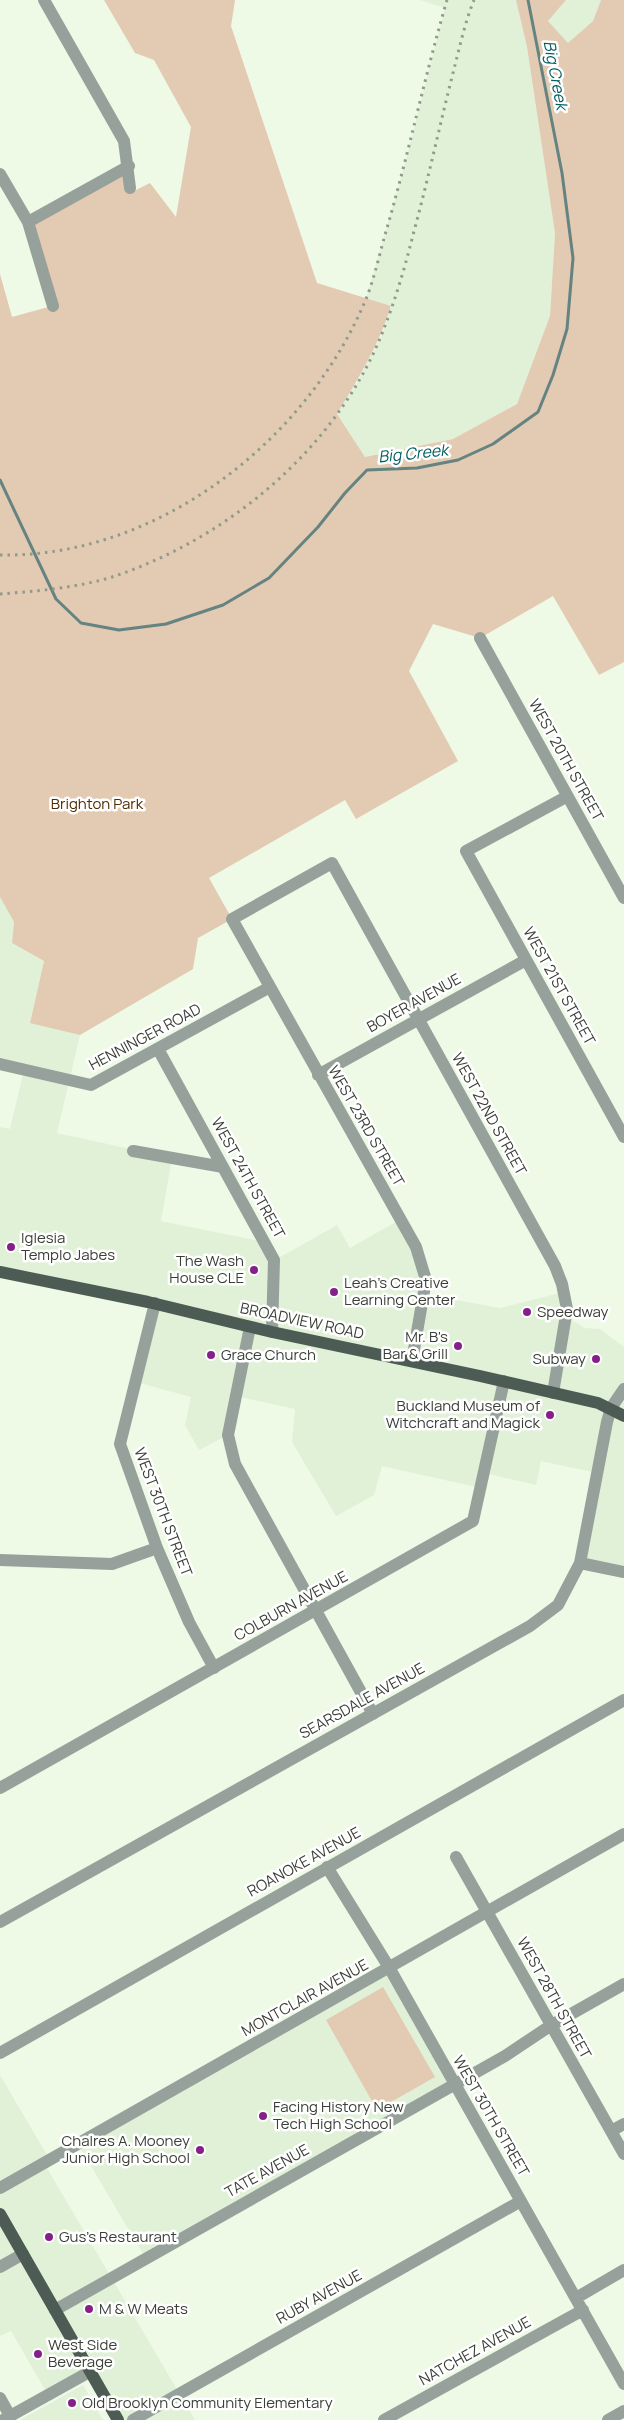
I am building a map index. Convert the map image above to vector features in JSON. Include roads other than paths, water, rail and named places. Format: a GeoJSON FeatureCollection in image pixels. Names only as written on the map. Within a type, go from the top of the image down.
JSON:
{"type":"FeatureCollection","features":[{"type":"Feature","properties":{"kind":"main road","name":"BROADVIEW ROAD"},"geometry":{"type":"LineString","coordinates":[[0,1272],[155,1303],[272,1332],[504,1381],[598,1403],[624,1416]]}},
{"type":"Feature","properties":{"kind":"main road"},"geometry":{"type":"LineString","coordinates":[[0,2214],[118,2420]]}},
{"type":"Feature","properties":{"kind":"street"},"geometry":{"type":"LineString","coordinates":[[44,0],[124,141],[129,166],[130,188]]}},
{"type":"Feature","properties":{"kind":"street"},"geometry":{"type":"LineString","coordinates":[[28,222],[129,166]]}},
{"type":"Feature","properties":{"kind":"street"},"geometry":{"type":"LineString","coordinates":[[0,174],[28,222],[53,306]]}},
{"type":"Feature","properties":{"kind":"street","name":"WEST 20TH STREET"},"geometry":{"type":"LineString","coordinates":[[480,638],[624,898]]}},
{"type":"Feature","properties":{"kind":"street","name":"WEST 21ST STREET"},"geometry":{"type":"LineString","coordinates":[[566,796],[466,851],[624,1137]]}},
{"type":"Feature","properties":{"kind":"street","name":"WEST 22ND STREET"},"geometry":{"type":"LineString","coordinates":[[232,919],[332,863],[555,1266],[562,1284],[567,1309],[552,1393]]}},
{"type":"Feature","properties":{"kind":"street","name":"WEST 23RD STREET"},"geometry":{"type":"LineString","coordinates":[[232,919],[318,1075],[416,1246],[426,1280],[412,1362]]}},
{"type":"Feature","properties":{"kind":"street","name":"BOYER AVENUE"},"geometry":{"type":"LineString","coordinates":[[318,1075],[526,960]]}},
{"type":"Feature","properties":{"kind":"street","name":"HENNINGER ROAD"},"geometry":{"type":"LineString","coordinates":[[0,1064],[91,1085],[270,987]]}},
{"type":"Feature","properties":{"kind":"street","name":"WEST 24TH STREET"},"geometry":{"type":"LineString","coordinates":[[158,1050],[274,1260],[272,1332]]}},
{"type":"Feature","properties":{"kind":"street"},"geometry":{"type":"LineString","coordinates":[[134,1151],[223,1167]]}},
{"type":"Feature","properties":{"kind":"street","name":"WEST 30TH STREET"},"geometry":{"type":"LineString","coordinates":[[155,1303],[120,1444],[157,1548],[189,1622],[214,1668]]}},
{"type":"Feature","properties":{"kind":"street"},"geometry":{"type":"LineString","coordinates":[[250,1327],[228,1435],[235,1464],[373,1714]]}},
{"type":"Feature","properties":{"kind":"street","name":"COLBURN AVENUE"},"geometry":{"type":"LineString","coordinates":[[0,1788],[473,1521],[504,1381]]}},
{"type":"Feature","properties":{"kind":"street"},"geometry":{"type":"LineString","coordinates":[[611,1408],[624,1389]]}},
{"type":"Feature","properties":{"kind":"street","name":"SEARSDALE AVENUE"},"geometry":{"type":"LineString","coordinates":[[0,1922],[530,1626],[558,1605],[580,1563],[611,1408]]}},
{"type":"Feature","properties":{"kind":"street"},"geometry":{"type":"LineString","coordinates":[[0,1560],[112,1564],[157,1548]]}},
{"type":"Feature","properties":{"kind":"street"},"geometry":{"type":"LineString","coordinates":[[580,1563],[624,1572]]}},
{"type":"Feature","properties":{"kind":"street","name":"ROANOKE AVENUE"},"geometry":{"type":"LineString","coordinates":[[0,2053],[624,1700]]}},
{"type":"Feature","properties":{"kind":"street","name":"MONTCLAIR AVENUE"},"geometry":{"type":"LineString","coordinates":[[0,2188],[624,1834]]}},
{"type":"Feature","properties":{"kind":"street","name":"WEST 28TH STREET"},"geometry":{"type":"LineString","coordinates":[[456,1857],[624,2154]]}},
{"type":"Feature","properties":{"kind":"street","name":"WEST 30TH STREET"},"geometry":{"type":"LineString","coordinates":[[327,1867],[390,1968],[624,2384]]}},
{"type":"Feature","properties":{"kind":"street","name":"TATE AVENUE"},"geometry":{"type":"LineString","coordinates":[[55,2310],[506,2056],[550,2026],[624,1984]]}},
{"type":"Feature","properties":{"kind":"street"},"geometry":{"type":"LineString","coordinates":[[611,2131],[624,2124]]}},
{"type":"Feature","properties":{"kind":"street","name":"RUBY AVENUE"},"geometry":{"type":"LineString","coordinates":[[133,2420],[521,2202]]}},
{"type":"Feature","properties":{"kind":"street"},"geometry":{"type":"LineString","coordinates":[[0,2267],[23,2254]]}},
{"type":"Feature","properties":{"kind":"street"},"geometry":{"type":"LineString","coordinates":[[576,2298],[624,2270]]}},
{"type":"Feature","properties":{"kind":"street","name":"NATCHEZ AVENUE"},"geometry":{"type":"LineString","coordinates":[[384,2420],[583,2310]]}},
{"type":"Feature","properties":{"kind":"street"},"geometry":{"type":"LineString","coordinates":[[0,2398],[7,2418],[91,2371]]}},
{"type":"Feature","properties":{"kind":"street"},"geometry":{"type":"LineString","coordinates":[[608,2420],[624,2411]]}},
{"type":"Feature","properties":{"kind":"waterway","name":"Big Creek"},"geometry":{"type":"LineString","coordinates":[[0,480],[56,599],[81,623],[119,630],[166,624],[223,605],[269,578],[318,527],[345,493],[367,470],[417,468],[458,460],[493,444],[538,412],[553,375],[567,329],[573,258],[562,173],[528,0]]}},
{"type":"Feature","properties":{"kind":"railway"},"geometry":{"type":"LineString","coordinates":[[0,555],[58,551],[115,536],[169,513],[220,481],[266,443],[306,399],[340,351],[369,291],[447,0]]}},
{"type":"Feature","properties":{"kind":"railway"},"geometry":{"type":"LineString","coordinates":[[0,594],[42,590],[98,581],[155,560],[197,539],[237,513],[274,483],[308,450],[338,413],[363,373],[383,331],[396,296],[463,34],[474,0]]}},
{"type":"Feature","properties":{"kind":"place","name":"Iglesia Templo Jabes"},"geometry":{"type":"Point","coordinates":[11,1247]}},
{"type":"Feature","properties":{"kind":"place","name":"The Wash House CLE"},"geometry":{"type":"Point","coordinates":[254,1270]}},
{"type":"Feature","properties":{"kind":"place","name":"Leah's Creative Learning Center"},"geometry":{"type":"Point","coordinates":[334,1292]}},
{"type":"Feature","properties":{"kind":"place","name":"Speedway"},"geometry":{"type":"Point","coordinates":[527,1312]}},
{"type":"Feature","properties":{"kind":"place","name":"Mr. B's Bar & Grill"},"geometry":{"type":"Point","coordinates":[458,1346]}},
{"type":"Feature","properties":{"kind":"place","name":"Grace Church"},"geometry":{"type":"Point","coordinates":[211,1355]}},
{"type":"Feature","properties":{"kind":"place","name":"Subway"},"geometry":{"type":"Point","coordinates":[596,1359]}},
{"type":"Feature","properties":{"kind":"place","name":"Buckland Museum of Witchcraft and Magick"},"geometry":{"type":"Point","coordinates":[550,1415]}},
{"type":"Feature","properties":{"kind":"place","name":"Facing History New Tech High School"},"geometry":{"type":"Point","coordinates":[263,2116]}},
{"type":"Feature","properties":{"kind":"place","name":"Chalres A. Mooney Junior High School"},"geometry":{"type":"Point","coordinates":[200,2150]}},
{"type":"Feature","properties":{"kind":"place","name":"Gus's Restaurant"},"geometry":{"type":"Point","coordinates":[49,2237]}},
{"type":"Feature","properties":{"kind":"place","name":"M & W Meats"},"geometry":{"type":"Point","coordinates":[89,2309]}},
{"type":"Feature","properties":{"kind":"place","name":"West Side Beverage"},"geometry":{"type":"Point","coordinates":[38,2354]}},
{"type":"Feature","properties":{"kind":"place","name":"Old Brooklyn Community Elementary"},"geometry":{"type":"Point","coordinates":[72,2403]}},
{"type":"Feature","properties":{"kind":"park label","name":"Brighton Park"},"geometry":{"type":"Point","coordinates":[97,804]}}]}
